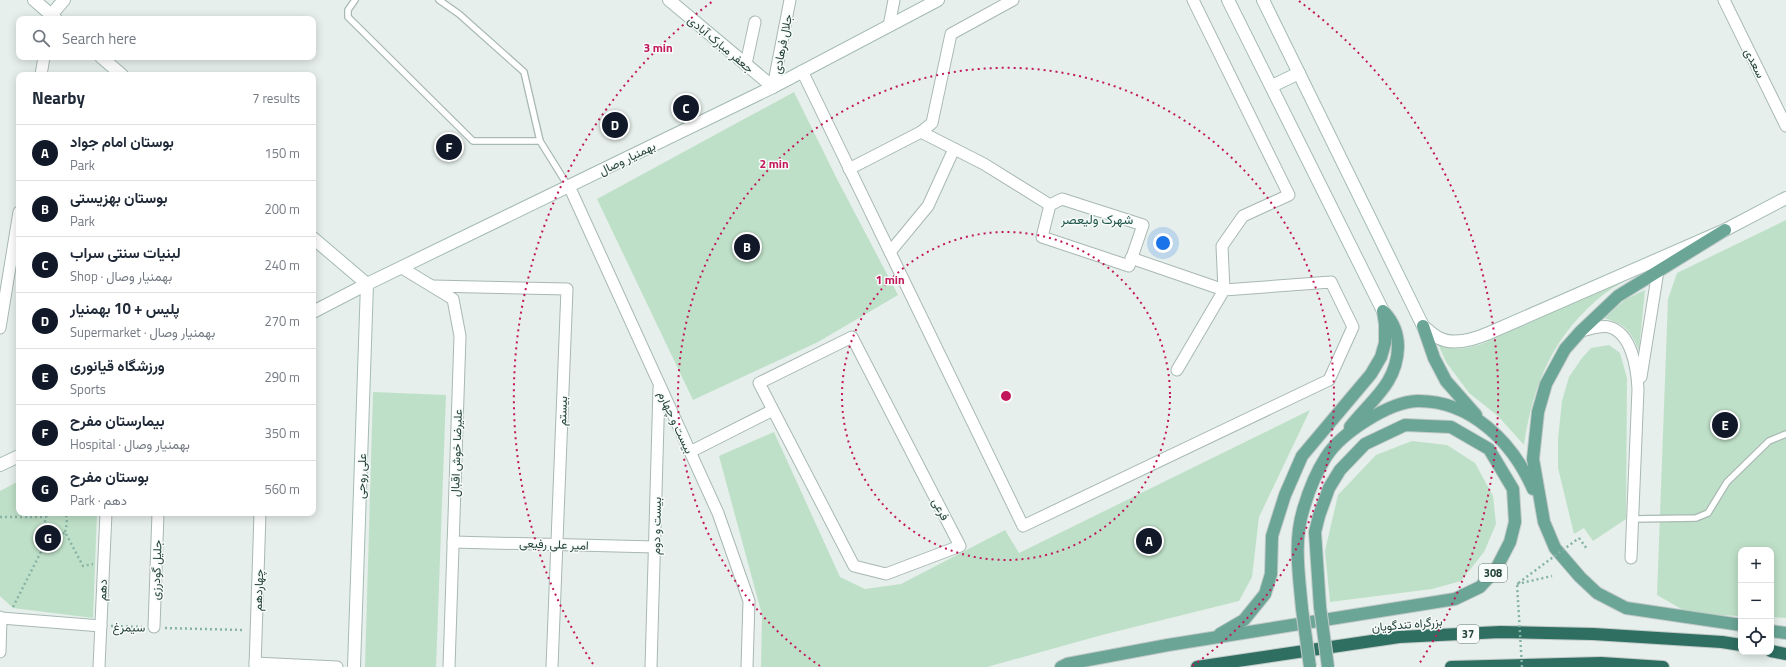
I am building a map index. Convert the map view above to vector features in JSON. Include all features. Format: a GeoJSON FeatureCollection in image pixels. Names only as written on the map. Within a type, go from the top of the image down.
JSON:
{"type":"FeatureCollection","features":[{"type":"Feature","properties":{"kind":"highway","name":"بزرگراه تندگویان"},"geometry":{"type":"LineString","coordinates":[[1196,667],[1399,637],[1500,632],[1593,634],[1722,642],[1738,645]]}},
{"type":"Feature","properties":{"kind":"highway"},"geometry":{"type":"LineString","coordinates":[[1774,652],[1786,654]]}},
{"type":"Feature","properties":{"kind":"highway"},"geometry":{"type":"LineString","coordinates":[[1451,667],[1601,663],[1664,667]]}},
{"type":"Feature","properties":{"kind":"main road"},"geometry":{"type":"LineString","coordinates":[[1725,230],[1618,296],[1564,349],[1546,384],[1538,412],[1533,458],[1544,522],[1555,548],[1580,577],[1597,593],[1626,608],[1738,625]]}},
{"type":"Feature","properties":{"kind":"main road"},"geometry":{"type":"LineString","coordinates":[[1310,667],[1302,609],[1298,533],[1304,507],[1311,487],[1326,457],[1389,382],[1398,361],[1398,340],[1392,320],[1383,311]]}},
{"type":"Feature","properties":{"kind":"main road"},"geometry":{"type":"LineString","coordinates":[[1212,638],[1244,620],[1265,594],[1271,574],[1272,536],[1284,495],[1302,456],[1366,380],[1381,357],[1385,343],[1383,311]]}},
{"type":"Feature","properties":{"kind":"main road"},"geometry":{"type":"LineString","coordinates":[[1423,326],[1434,358],[1446,380],[1488,427]]}},
{"type":"Feature","properties":{"kind":"main road"},"geometry":{"type":"LineString","coordinates":[[1338,443],[1359,426],[1384,410],[1416,401],[1437,403],[1464,412],[1483,422],[1503,442],[1528,476],[1540,505]]}},
{"type":"Feature","properties":{"kind":"main road","name":"308"},"geometry":{"type":"LineString","coordinates":[[1061,667],[1067,664],[1212,638],[1455,599],[1480,587],[1495,571],[1510,542],[1515,522],[1512,489],[1489,449],[1451,427],[1405,425],[1365,444],[1340,470],[1329,488],[1318,516],[1315,532],[1320,607],[1328,667]]}},
{"type":"Feature","properties":{"kind":"main road"},"geometry":{"type":"LineString","coordinates":[[1774,631],[1786,633]]}},
{"type":"Feature","properties":{"kind":"street"},"geometry":{"type":"LineString","coordinates":[[34,0],[51,16]]}},
{"type":"Feature","properties":{"kind":"street"},"geometry":{"type":"LineString","coordinates":[[53,16],[54,0]]}},
{"type":"Feature","properties":{"kind":"street"},"geometry":{"type":"LineString","coordinates":[[54,16],[64,0]]}},
{"type":"Feature","properties":{"kind":"street","name":"جعفر مبارک آبادی"},"geometry":{"type":"LineString","coordinates":[[669,0],[682,5],[773,87]]}},
{"type":"Feature","properties":{"kind":"street","name":"جلال فرهادی"},"geometry":{"type":"LineString","coordinates":[[773,87],[790,0]]}},
{"type":"Feature","properties":{"kind":"street"},"geometry":{"type":"LineString","coordinates":[[889,26],[894,0]]}},
{"type":"Feature","properties":{"kind":"street","name":"بهمنیار وصال"},"geometry":{"type":"LineString","coordinates":[[316,310],[367,284],[773,87],[938,0]]}},
{"type":"Feature","properties":{"kind":"street"},"geometry":{"type":"LineString","coordinates":[[849,169],[921,132],[932,123],[951,34],[1013,0]]}},
{"type":"Feature","properties":{"kind":"street"},"geometry":{"type":"LineString","coordinates":[[1177,370],[1224,290],[1222,246],[1243,216],[1289,196],[1193,0]]}},
{"type":"Feature","properties":{"kind":"street"},"geometry":{"type":"LineString","coordinates":[[1228,0],[1383,311]]}},
{"type":"Feature","properties":{"kind":"street"},"geometry":{"type":"LineString","coordinates":[[1263,0],[1423,326],[1439,338],[1448,341],[1475,339],[1725,230],[1786,198]]}},
{"type":"Feature","properties":{"kind":"street","name":"سعدی"},"geometry":{"type":"LineString","coordinates":[[1724,0],[1786,126]]}},
{"type":"Feature","properties":{"kind":"street"},"geometry":{"type":"LineString","coordinates":[[746,64],[755,22]]}},
{"type":"Feature","properties":{"kind":"street"},"geometry":{"type":"LineString","coordinates":[[42,72],[44,60]]}},
{"type":"Feature","properties":{"kind":"street"},"geometry":{"type":"LineString","coordinates":[[104,60],[118,72]]}},
{"type":"Feature","properties":{"kind":"street"},"geometry":{"type":"LineString","coordinates":[[802,71],[1023,526],[1329,380],[1353,327],[1331,282],[1224,290],[1132,258]]}},
{"type":"Feature","properties":{"kind":"street"},"geometry":{"type":"LineString","coordinates":[[1272,86],[1299,73]]}},
{"type":"Feature","properties":{"kind":"street"},"geometry":{"type":"LineString","coordinates":[[921,132],[984,164],[1050,205]]}},
{"type":"Feature","properties":{"kind":"street"},"geometry":{"type":"LineString","coordinates":[[890,252],[928,206],[954,149]]}},
{"type":"Feature","properties":{"kind":"street","name":"بیست و چهارم"},"geometry":{"type":"LineString","coordinates":[[569,186],[718,513],[749,602],[747,667]]}},
{"type":"Feature","properties":{"kind":"street"},"geometry":{"type":"LineString","coordinates":[[1062,198],[1143,225],[1129,266],[1042,236],[1050,205],[1062,198]]}},
{"type":"Feature","properties":{"kind":"street"},"geometry":{"type":"LineString","coordinates":[[0,328],[16,230]]}},
{"type":"Feature","properties":{"kind":"street"},"geometry":{"type":"LineString","coordinates":[[316,241],[367,284]]}},
{"type":"Feature","properties":{"kind":"street","name":"علیرضا خوش اقبال"},"geometry":{"type":"LineString","coordinates":[[402,268],[453,299],[460,336],[449,667]]}},
{"type":"Feature","properties":{"kind":"street"},"geometry":{"type":"LineString","coordinates":[[1631,558],[1638,389],[1658,271]]}},
{"type":"Feature","properties":{"kind":"street","name":"علی روحی"},"geometry":{"type":"LineString","coordinates":[[354,667],[367,284]]}},
{"type":"Feature","properties":{"kind":"street","name":"بیستم"},"geometry":{"type":"LineString","coordinates":[[432,286],[567,289],[552,667]]}},
{"type":"Feature","properties":{"kind":"street"},"geometry":{"type":"LineString","coordinates":[[1581,331],[1599,327],[1609,328],[1620,332],[1630,348],[1636,368],[1638,389]]}},
{"type":"Feature","properties":{"kind":"street","name":"فرعی"},"geometry":{"type":"LineString","coordinates":[[852,337],[960,546],[886,574],[854,566],[773,410],[759,383],[852,337]]}},
{"type":"Feature","properties":{"kind":"street","name":"بیست و دوم"},"geometry":{"type":"LineString","coordinates":[[651,667],[659,384]]}},
{"type":"Feature","properties":{"kind":"street"},"geometry":{"type":"LineString","coordinates":[[690,452],[773,410]]}},
{"type":"Feature","properties":{"kind":"street"},"geometry":{"type":"LineString","coordinates":[[0,466],[16,458]]}},
{"type":"Feature","properties":{"kind":"street","name":"دهم"},"geometry":{"type":"LineString","coordinates":[[100,667],[106,516]]}},
{"type":"Feature","properties":{"kind":"street","name":"جلیل گودرزی"},"geometry":{"type":"LineString","coordinates":[[154,627],[158,516]]}},
{"type":"Feature","properties":{"kind":"street","name":"چهاردهم"},"geometry":{"type":"LineString","coordinates":[[255,665],[260,516]]}},
{"type":"Feature","properties":{"kind":"street","name":"امیر علی رفیعی"},"geometry":{"type":"LineString","coordinates":[[453,542],[655,548]]}},
{"type":"Feature","properties":{"kind":"street"},"geometry":{"type":"LineString","coordinates":[[0,652],[1,618]]}},
{"type":"Feature","properties":{"kind":"street","name":"سیمرغ"},"geometry":{"type":"LineString","coordinates":[[1,618],[101,626]]}},
{"type":"Feature","properties":{"kind":"street"},"geometry":{"type":"LineString","coordinates":[[255,665],[337,667]]}},
{"type":"Feature","properties":{"kind":"lane"},"geometry":{"type":"LineString","coordinates":[[355,0],[348,10],[348,17],[472,141],[540,141]]}},
{"type":"Feature","properties":{"kind":"lane"},"geometry":{"type":"LineString","coordinates":[[439,0],[459,14],[524,72],[540,141],[569,186]]}},
{"type":"Feature","properties":{"kind":"lane"},"geometry":{"type":"LineString","coordinates":[[1633,519],[1696,518],[1708,513],[1727,482],[1769,441],[1786,434]]}},
{"type":"Feature","properties":{"kind":"path"},"geometry":{"type":"LineString","coordinates":[[49,536],[60,537],[65,532],[67,523],[66,516]]}},
{"type":"Feature","properties":{"kind":"path"},"geometry":{"type":"LineString","coordinates":[[0,517],[46,517],[44,525],[49,536]]}},
{"type":"Feature","properties":{"kind":"path"},"geometry":{"type":"LineString","coordinates":[[65,532],[83,566],[95,563]]}},
{"type":"Feature","properties":{"kind":"path"},"geometry":{"type":"LineString","coordinates":[[13,608],[49,536]]}},
{"type":"Feature","properties":{"kind":"path"},"geometry":{"type":"LineString","coordinates":[[1517,584],[1579,538],[1587,549]]}},
{"type":"Feature","properties":{"kind":"path"},"geometry":{"type":"LineString","coordinates":[[1517,584],[1552,576]]}},
{"type":"Feature","properties":{"kind":"path"},"geometry":{"type":"LineString","coordinates":[[1517,584],[1522,667]]}},
{"type":"Feature","properties":{"kind":"path","name":"سیمرغ"},"geometry":{"type":"LineString","coordinates":[[101,626],[256,631]]}},
{"type":"Feature","properties":{"kind":"green space"},"geometry":{"type":"Polygon","coordinates":[[[794,92],[837,179],[898,295],[818,342],[693,400],[597,199],[794,92]]]}},
{"type":"Feature","properties":{"kind":"green space"},"geometry":{"type":"Polygon","coordinates":[[[1786,220],[1786,618],[1774,617],[1774,547],[1738,547],[1738,616],[1690,614],[1657,595],[1668,299],[1677,273],[1786,220]]]}},
{"type":"Feature","properties":{"kind":"green space"},"geometry":{"type":"Polygon","coordinates":[[[1638,273],[1612,288],[1587,309],[1559,343],[1540,381],[1533,401],[1524,445],[1498,416],[1469,393],[1446,362],[1438,344],[1450,348],[1460,348],[1482,344],[1638,273]]]}},
{"type":"Feature","properties":{"kind":"green space"},"geometry":{"type":"Polygon","coordinates":[[[1645,290],[1639,350],[1633,337],[1622,325],[1604,318],[1626,299],[1645,290]]]}},
{"type":"Feature","properties":{"kind":"green space"},"geometry":{"type":"Polygon","coordinates":[[[1609,345],[1620,353],[1627,378],[1626,519],[1593,541],[1584,528],[1574,534],[1558,468],[1558,439],[1562,401],[1569,377],[1591,348],[1609,345]]]}},
{"type":"Feature","properties":{"kind":"green space"},"geometry":{"type":"Polygon","coordinates":[[[373,392],[446,395],[436,667],[365,667],[373,392]]]}},
{"type":"Feature","properties":{"kind":"green space"},"geometry":{"type":"Polygon","coordinates":[[[1310,410],[1259,517],[1252,577],[1239,601],[1102,635],[987,667],[761,667],[762,615],[719,456],[774,432],[840,577],[865,589],[901,584],[1005,530],[1019,553],[1310,410]]]}},
{"type":"Feature","properties":{"kind":"green space"},"geometry":{"type":"Polygon","coordinates":[[[1412,441],[1447,445],[1475,463],[1493,496],[1496,524],[1484,552],[1461,581],[1432,589],[1330,602],[1325,551],[1338,495],[1376,455],[1412,441]]]}},
{"type":"Feature","properties":{"kind":"green space"},"geometry":{"type":"Polygon","coordinates":[[[16,483],[16,516],[97,516],[93,618],[13,608],[0,596],[0,491],[16,483]]]}},
{"type":"Feature","properties":{"kind":"place","name":"لبنیات سنتی سراب"},"geometry":{"type":"Point","coordinates":[686,108]}},
{"type":"Feature","properties":{"kind":"place","name":"پلیس + 10 بهمنیار"},"geometry":{"type":"Point","coordinates":[615,125]}},
{"type":"Feature","properties":{"kind":"place","name":"بیمارستان مفرح"},"geometry":{"type":"Point","coordinates":[449,147]}},
{"type":"Feature","properties":{"kind":"place","name":"بوستان بهزیستی"},"geometry":{"type":"Point","coordinates":[747,247]}},
{"type":"Feature","properties":{"kind":"place","name":"ورزشگاه قیانوری"},"geometry":{"type":"Point","coordinates":[1725,425]}},
{"type":"Feature","properties":{"kind":"place","name":"بوستان مفرح"},"geometry":{"type":"Point","coordinates":[48,538]}},
{"type":"Feature","properties":{"kind":"place","name":"بوستان امام جواد"},"geometry":{"type":"Point","coordinates":[1149,541]}},
{"type":"Feature","properties":{"kind":"district","name":"شهرک ولیعصر"},"geometry":{"type":"Point","coordinates":[1097,219]}}]}
